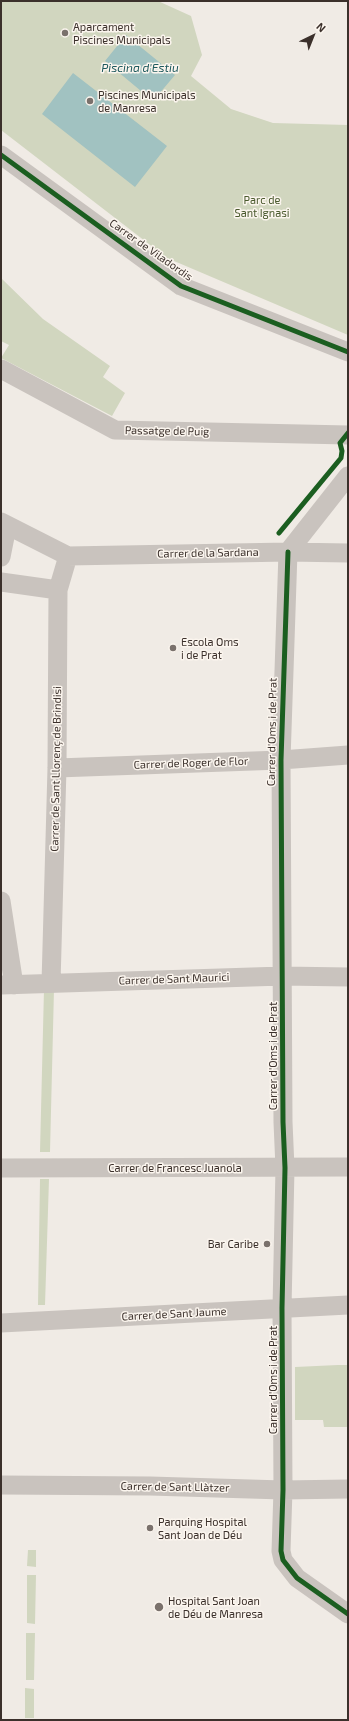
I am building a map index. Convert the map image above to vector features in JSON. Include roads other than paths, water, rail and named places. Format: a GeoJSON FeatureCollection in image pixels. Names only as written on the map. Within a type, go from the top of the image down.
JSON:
{"type":"FeatureCollection","features":[{"type":"Feature","properties":{"kind":"street","name":"Carrer de Viladordis"},"geometry":{"type":"LineString","coordinates":[[1,155],[181,286],[348,352]]}},
{"type":"Feature","properties":{"kind":"street","name":"Passatge de Puig"},"geometry":{"type":"LineString","coordinates":[[1,369],[115,430],[348,435]]}},
{"type":"Feature","properties":{"kind":"street"},"geometry":{"type":"LineString","coordinates":[[288,552],[348,476]]}},
{"type":"Feature","properties":{"kind":"street"},"geometry":{"type":"LineString","coordinates":[[1,556],[4,525],[68,556]]}},
{"type":"Feature","properties":{"kind":"street","name":"Carrer de la Sardana"},"geometry":{"type":"LineString","coordinates":[[68,556],[288,552],[348,553]]}},
{"type":"Feature","properties":{"kind":"street","name":"Carrer d'Oms i de Prat"},"geometry":{"type":"LineString","coordinates":[[288,552],[281,760],[283,1122],[285,1168],[282,1308],[283,1490],[281,1512],[281,1551],[282,1560],[297,1578],[348,1614]]}},
{"type":"Feature","properties":{"kind":"street","name":"Carrer de Sant Llorenç de Brindisi"},"geometry":{"type":"LineString","coordinates":[[51,983],[58,768],[58,590],[68,556]]}},
{"type":"Feature","properties":{"kind":"street"},"geometry":{"type":"LineString","coordinates":[[1,582],[58,590]]}},
{"type":"Feature","properties":{"kind":"street","name":"Carrer de Roger de Flor"},"geometry":{"type":"LineString","coordinates":[[58,768],[281,760],[348,755]]}},
{"type":"Feature","properties":{"kind":"street"},"geometry":{"type":"LineString","coordinates":[[1,901],[7,985]]}},
{"type":"Feature","properties":{"kind":"street","name":"Carrer de Sant Maurici"},"geometry":{"type":"LineString","coordinates":[[7,985],[282,976],[348,977]]}},
{"type":"Feature","properties":{"kind":"street","name":"Carrer de Francesc Juanola"},"geometry":{"type":"LineString","coordinates":[[1,1168],[348,1167]]}},
{"type":"Feature","properties":{"kind":"street","name":"Carrer de Sant Jaume"},"geometry":{"type":"LineString","coordinates":[[1,1323],[348,1305]]}},
{"type":"Feature","properties":{"kind":"street","name":"Carrer de Sant Llàtzer"},"geometry":{"type":"LineString","coordinates":[[1,1485],[150,1486],[283,1490],[348,1489]]}},
{"type":"Feature","properties":{"kind":"water","name":"Piscina d'Estiu"},"geometry":{"type":"Polygon","coordinates":[[[126,35],[175,75],[153,101],[105,61],[126,35]]]}},
{"type":"Feature","properties":{"kind":"water"},"geometry":{"type":"Polygon","coordinates":[[[73,73],[167,146],[135,187],[42,114],[73,73]]]}},
{"type":"Feature","properties":{"kind":"place","name":"Aparcament Piscines Municipals"},"geometry":{"type":"Point","coordinates":[65,33]}},
{"type":"Feature","properties":{"kind":"place","name":"Piscines Municipals de Manresa"},"geometry":{"type":"Point","coordinates":[90,101]}},
{"type":"Feature","properties":{"kind":"place","name":"Escola Oms i de Prat"},"geometry":{"type":"Point","coordinates":[173,648]}},
{"type":"Feature","properties":{"kind":"place","name":"Bar Caribe"},"geometry":{"type":"Point","coordinates":[267,1244]}},
{"type":"Feature","properties":{"kind":"place","name":"Parquing Hospital Sant Joan de Déu"},"geometry":{"type":"Point","coordinates":[150,1528]}},
{"type":"Feature","properties":{"kind":"place","name":"Hospital Sant Joan de Déu de Manresa"},"geometry":{"type":"Point","coordinates":[159,1607]}},
{"type":"Feature","properties":{"kind":"park label","name":"Parc de Sant Ignasi"},"geometry":{"type":"Point","coordinates":[262,206]}}]}
